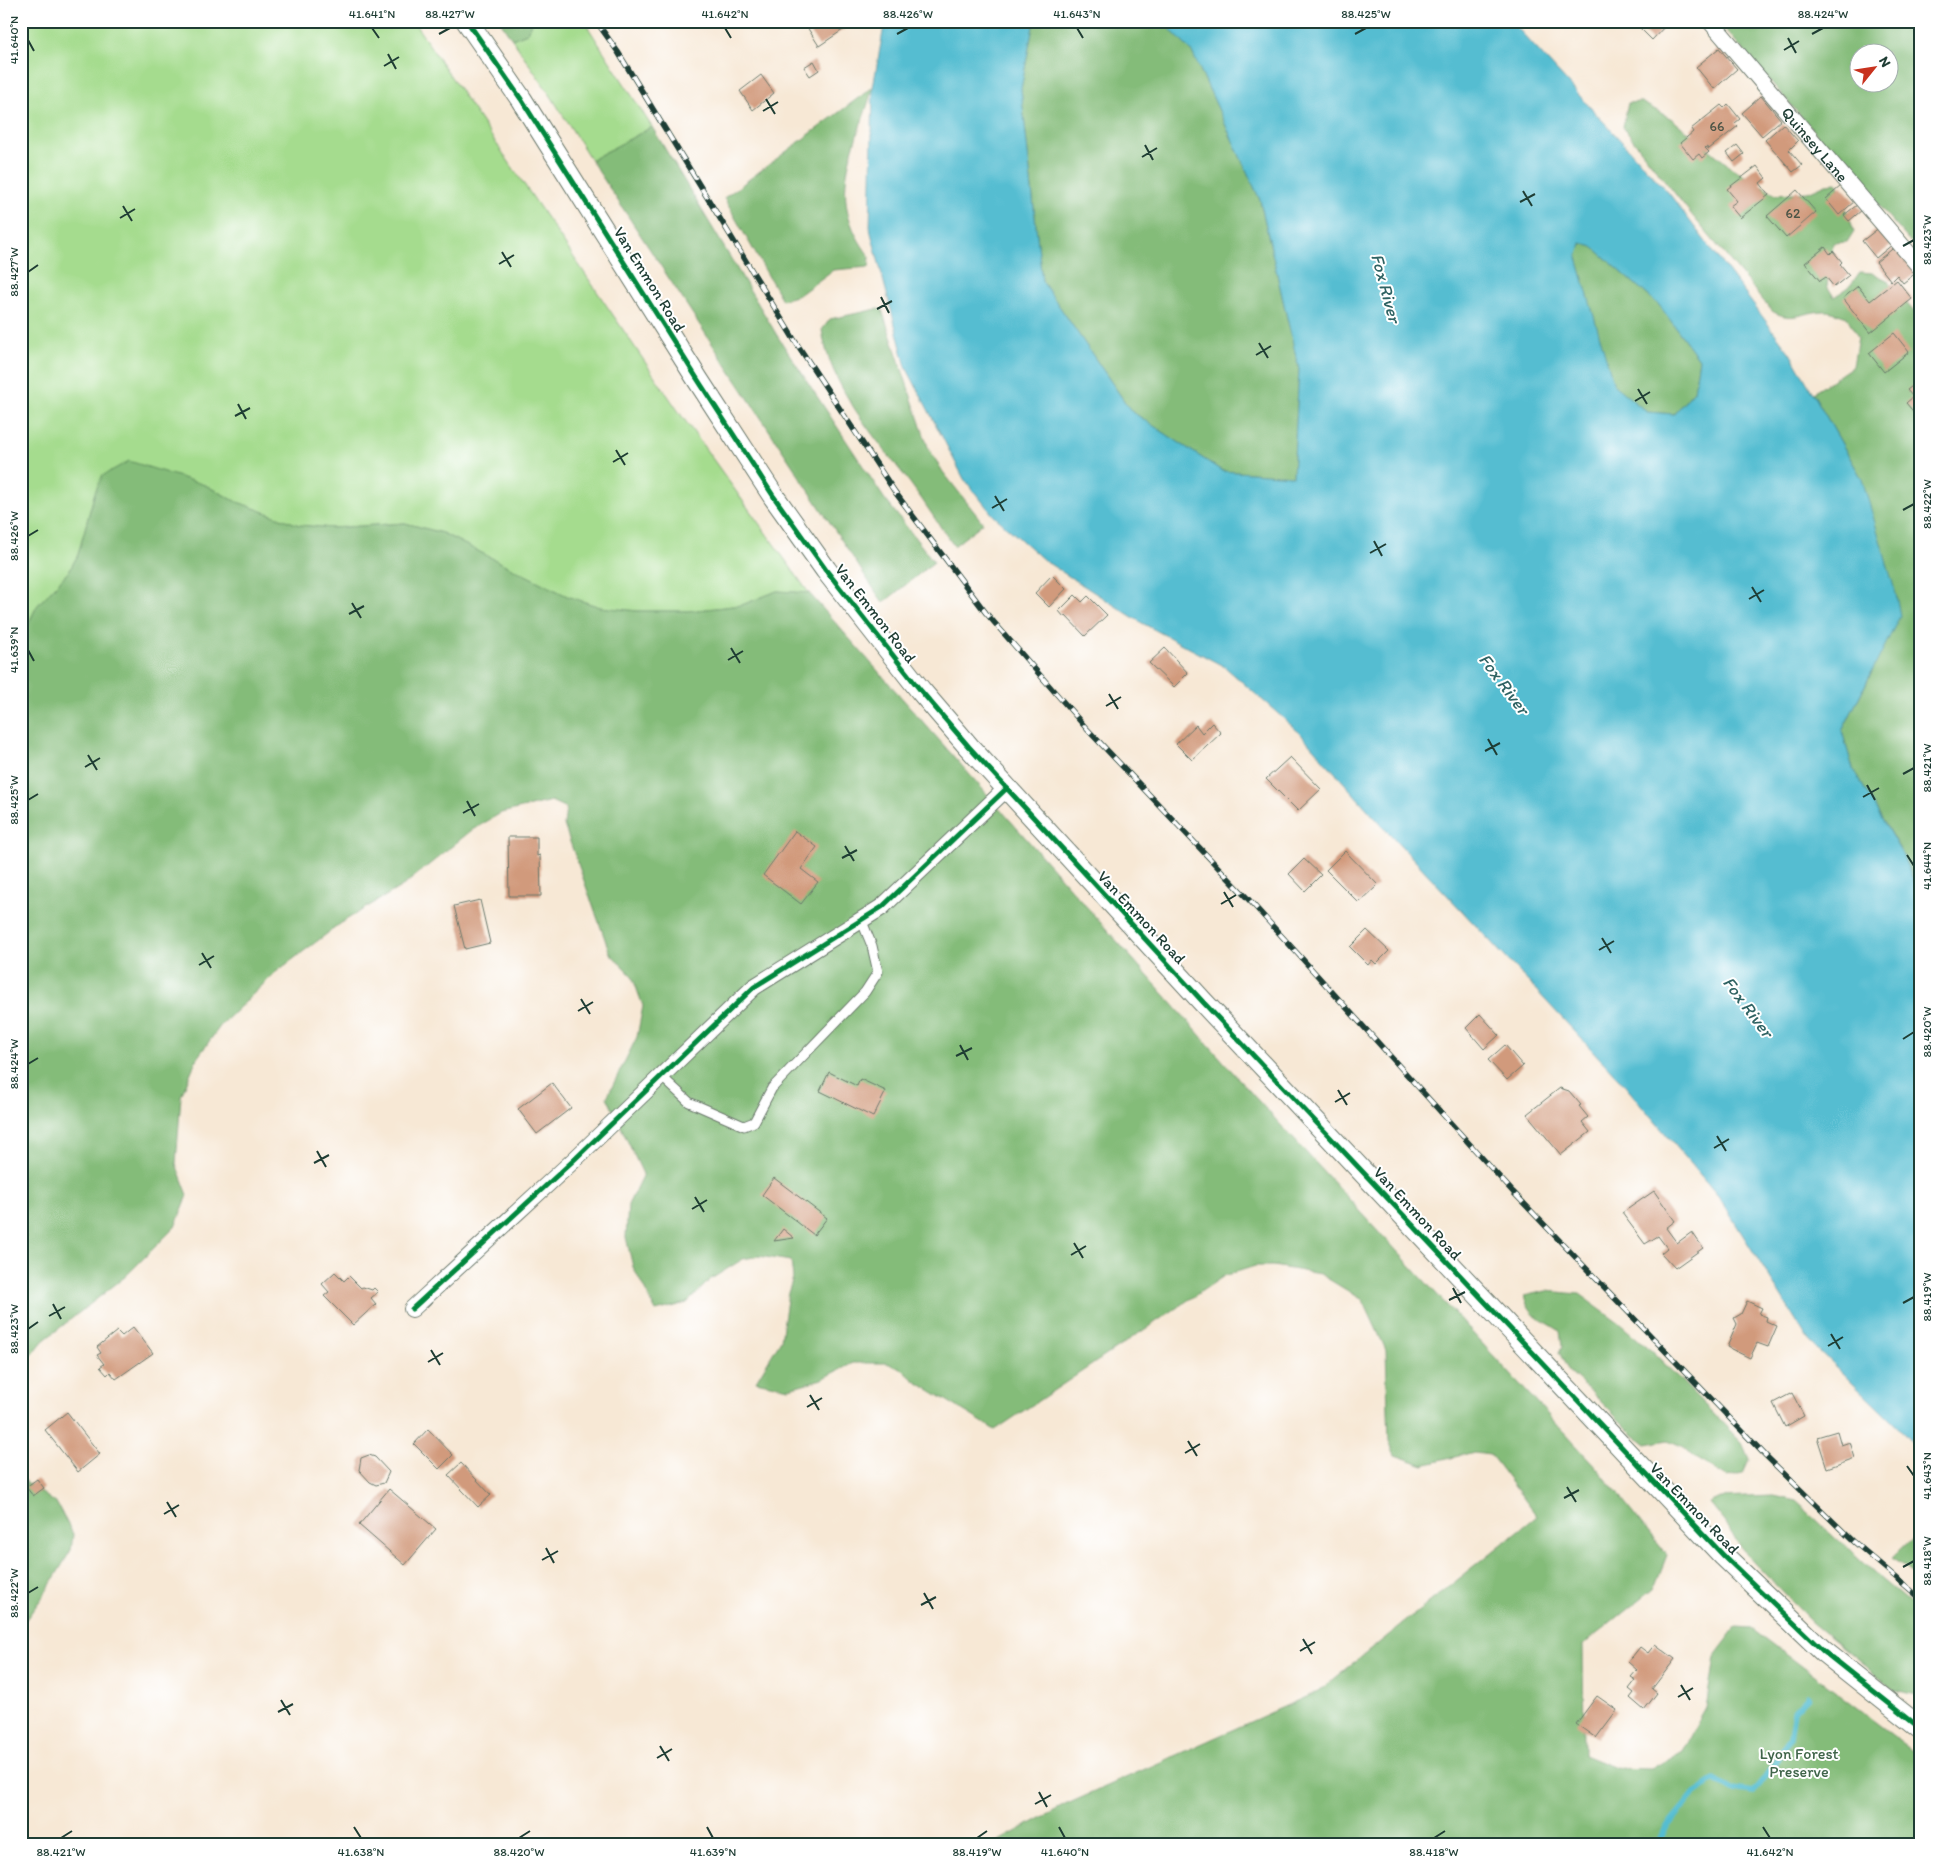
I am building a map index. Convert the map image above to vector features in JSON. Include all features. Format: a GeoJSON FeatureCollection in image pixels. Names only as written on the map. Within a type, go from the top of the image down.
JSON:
{"type":"FeatureCollection","features":[{"type":"Feature","properties":{"kind":"street","name":"Van Emmon Road"},"geometry":{"type":"LineString","coordinates":[[467,21],[521,98],[703,388],[774,496],[826,570],[921,691],[1007,788],[1223,1023],[1724,1556],[1824,1651],[1920,1728]]}},
{"type":"Feature","properties":{"kind":"street","name":"Quinsey Lane"},"geometry":{"type":"LineString","coordinates":[[1710,21],[1920,267]]}},
{"type":"Feature","properties":{"kind":"street"},"geometry":{"type":"LineString","coordinates":[[412,1308],[575,1159],[754,987],[882,907],[1007,788]]}},
{"type":"Feature","properties":{"kind":"lane"},"geometry":{"type":"LineString","coordinates":[[661,1076],[689,1102],[744,1126],[754,1122],[772,1088],[865,992],[878,972],[872,946],[861,920]]}},
{"type":"Feature","properties":{"kind":"green space"},"geometry":{"type":"Polygon","coordinates":[[[21,21],[413,21],[679,412],[809,593],[777,591],[742,605],[689,611],[637,611],[600,607],[567,596],[442,533],[405,523],[332,528],[299,525],[235,501],[205,485],[95,492],[78,555],[69,571],[37,606],[21,639],[21,21]]]}},
{"type":"Feature","properties":{"kind":"green space"},"geometry":{"type":"Polygon","coordinates":[[[500,21],[532,21],[527,33],[512,39],[500,21]]]}},
{"type":"Feature","properties":{"kind":"green space"},"geometry":{"type":"Polygon","coordinates":[[[532,21],[584,21],[652,127],[591,160],[512,39],[527,33],[532,21]]]}},
{"type":"Feature","properties":{"kind":"green space"},"geometry":{"type":"Polygon","coordinates":[[[1034,21],[1162,21],[1192,52],[1260,200],[1299,370],[1293,476],[1222,471],[1131,411],[1042,281],[1021,89],[1034,21]]]}},
{"type":"Feature","properties":{"kind":"green space"},"geometry":{"type":"Polygon","coordinates":[[[1718,21],[1920,21],[1920,253],[1718,21]]]}},
{"type":"Feature","properties":{"kind":"green space"},"geometry":{"type":"Polygon","coordinates":[[[873,87],[852,152],[847,173],[846,193],[848,214],[856,235],[870,257],[869,267],[833,270],[799,295],[782,300],[724,198],[873,87]]]}},
{"type":"Feature","properties":{"kind":"green space"},"geometry":{"type":"Polygon","coordinates":[[[1641,102],[1672,119],[1732,168],[1776,194],[1808,192],[1826,184],[1837,183],[1854,231],[1847,242],[1833,243],[1827,286],[1834,297],[1849,287],[1860,272],[1872,273],[1887,280],[1920,319],[1920,895],[1902,853],[1853,769],[1842,731],[1871,674],[1862,479],[1813,393],[1853,366],[1858,337],[1847,317],[1829,311],[1792,317],[1772,311],[1691,214],[1623,127],[1628,103],[1641,102]]]}},
{"type":"Feature","properties":{"kind":"green space"},"geometry":{"type":"Polygon","coordinates":[[[652,127],[778,337],[884,498],[934,562],[883,603],[591,160],[652,127]]]}},
{"type":"Feature","properties":{"kind":"green space"},"geometry":{"type":"Polygon","coordinates":[[[1581,243],[1593,247],[1659,305],[1699,359],[1694,391],[1674,414],[1647,412],[1613,385],[1577,258],[1581,243]]]}},
{"type":"Feature","properties":{"kind":"green space"},"geometry":{"type":"Polygon","coordinates":[[[877,309],[882,310],[928,447],[943,472],[983,523],[954,546],[916,491],[856,411],[834,372],[827,351],[822,330],[830,319],[877,309]]]}},
{"type":"Feature","properties":{"kind":"green space","name":"Lyon Forest Preserve"},"geometry":{"type":"Polygon","coordinates":[[[129,461],[205,485],[235,501],[299,525],[332,528],[405,523],[442,533],[567,596],[600,607],[637,611],[689,611],[742,605],[777,591],[809,593],[1254,1096],[1597,1468],[1667,1555],[1654,1588],[1583,1645],[1584,1755],[1616,1768],[1651,1769],[1682,1751],[1706,1708],[1714,1657],[1736,1628],[1753,1629],[1920,1756],[1920,1844],[993,1844],[1065,1805],[1319,1691],[1537,1516],[1490,1454],[1474,1452],[1424,1465],[1395,1455],[1389,1441],[1386,1350],[1363,1300],[1320,1274],[1273,1266],[1255,1266],[1224,1276],[995,1430],[915,1381],[903,1370],[887,1363],[853,1363],[822,1379],[789,1388],[756,1381],[781,1340],[788,1293],[793,1278],[791,1261],[759,1256],[743,1259],[711,1279],[687,1303],[656,1311],[633,1267],[626,1237],[628,1205],[643,1174],[607,1097],[637,1037],[643,1006],[632,976],[610,953],[564,825],[566,808],[551,801],[501,813],[472,830],[404,885],[344,921],[276,972],[221,1025],[197,1058],[181,1096],[176,1164],[188,1195],[175,1227],[126,1276],[43,1341],[21,1369],[21,639],[37,606],[69,571],[78,555],[95,492],[102,476],[129,461]]]}},
{"type":"Feature","properties":{"kind":"green space"},"geometry":{"type":"Polygon","coordinates":[[[1546,1291],[1579,1294],[1620,1324],[1654,1353],[1742,1443],[1749,1459],[1743,1473],[1727,1477],[1695,1458],[1684,1447],[1668,1440],[1646,1444],[1633,1434],[1569,1372],[1559,1352],[1562,1347],[1560,1331],[1538,1317],[1530,1309],[1524,1296],[1546,1291]]]}},
{"type":"Feature","properties":{"kind":"green space"},"geometry":{"type":"Polygon","coordinates":[[[21,1478],[57,1504],[73,1534],[71,1550],[44,1595],[21,1626],[21,1478]]]}},
{"type":"Feature","properties":{"kind":"green space"},"geometry":{"type":"Polygon","coordinates":[[[1773,1496],[1796,1501],[1876,1575],[1920,1612],[1920,1696],[1895,1690],[1812,1622],[1754,1563],[1736,1541],[1726,1523],[1710,1503],[1721,1498],[1773,1496]]]}},
{"type":"Feature","properties":{"kind":"green space"},"geometry":{"type":"Polygon","coordinates":[[[1920,1532],[1920,1579],[1893,1558],[1920,1532]]]}},
{"type":"Feature","properties":{"kind":"water","name":"Fox River"},"geometry":{"type":"Polygon","coordinates":[[[885,21],[1034,21],[1021,89],[1042,281],[1131,411],[1222,471],[1293,476],[1299,370],[1260,200],[1192,52],[1162,21],[1511,21],[1668,192],[1790,353],[1862,479],[1896,594],[1900,616],[1842,731],[1853,769],[1902,854],[1920,895],[1920,1454],[1908,1437],[1809,1341],[1719,1197],[1620,1080],[1376,819],[1300,733],[1225,667],[1142,623],[1045,561],[993,515],[964,479],[906,367],[870,229],[873,87],[885,21]],[[1581,243],[1577,258],[1614,385],[1647,412],[1674,414],[1694,391],[1699,359],[1659,305],[1593,247],[1581,243]]]}},
{"type":"Feature","properties":{"kind":"building"},"geometry":{"type":"Polygon","coordinates":[[[816,21],[856,21],[819,46],[807,27],[816,21]]]}},
{"type":"Feature","properties":{"kind":"building"},"geometry":{"type":"Polygon","coordinates":[[[1641,21],[1665,21],[1667,24],[1652,40],[1640,28],[1643,24],[1641,21]]]}},
{"type":"Feature","properties":{"kind":"building"},"geometry":{"type":"Polygon","coordinates":[[[1719,48],[1737,69],[1714,89],[1696,67],[1719,48]]]}},
{"type":"Feature","properties":{"kind":"building"},"geometry":{"type":"Polygon","coordinates":[[[814,61],[819,70],[810,76],[804,67],[814,61]]]}},
{"type":"Feature","properties":{"kind":"building"},"geometry":{"type":"Polygon","coordinates":[[[761,75],[774,93],[753,110],[740,91],[761,75]]]}},
{"type":"Feature","properties":{"kind":"building"},"geometry":{"type":"Polygon","coordinates":[[[1761,96],[1781,120],[1762,136],[1742,113],[1761,96]]]}},
{"type":"Feature","properties":{"kind":"building"},"geometry":{"type":"Polygon","coordinates":[[[1728,104],[1740,119],[1735,123],[1738,126],[1709,149],[1706,147],[1709,152],[1702,158],[1699,154],[1693,159],[1680,143],[1693,132],[1691,129],[1721,105],[1724,108],[1728,104]]]}},
{"type":"Feature","properties":{"kind":"building"},"geometry":{"type":"Polygon","coordinates":[[[1783,124],[1798,141],[1789,150],[1802,165],[1793,172],[1765,140],[1783,124]]]}},
{"type":"Feature","properties":{"kind":"building"},"geometry":{"type":"Polygon","coordinates":[[[1737,145],[1744,154],[1734,162],[1727,153],[1737,145]]]}},
{"type":"Feature","properties":{"kind":"building"},"geometry":{"type":"Polygon","coordinates":[[[1757,166],[1766,178],[1760,183],[1769,195],[1740,218],[1730,206],[1737,201],[1727,189],[1757,166]]]}},
{"type":"Feature","properties":{"kind":"building"},"geometry":{"type":"Polygon","coordinates":[[[1841,186],[1855,201],[1839,215],[1826,199],[1841,186]]]}},
{"type":"Feature","properties":{"kind":"building"},"geometry":{"type":"Polygon","coordinates":[[[1797,190],[1816,212],[1786,238],[1767,216],[1797,190]]]}},
{"type":"Feature","properties":{"kind":"building"},"geometry":{"type":"Polygon","coordinates":[[[1857,205],[1862,210],[1849,221],[1844,215],[1857,205]]]}},
{"type":"Feature","properties":{"kind":"building"},"geometry":{"type":"Polygon","coordinates":[[[1880,227],[1893,244],[1876,258],[1862,241],[1880,227]]]}},
{"type":"Feature","properties":{"kind":"building"},"geometry":{"type":"Polygon","coordinates":[[[1896,246],[1917,272],[1903,283],[1897,275],[1891,281],[1876,262],[1896,246]]]}},
{"type":"Feature","properties":{"kind":"building"},"geometry":{"type":"Polygon","coordinates":[[[1825,247],[1830,254],[1833,251],[1849,275],[1834,287],[1826,277],[1820,281],[1805,263],[1825,247]]]}},
{"type":"Feature","properties":{"kind":"building"},"geometry":{"type":"Polygon","coordinates":[[[1897,280],[1912,299],[1870,333],[1843,298],[1858,286],[1870,301],[1897,280]]]}},
{"type":"Feature","properties":{"kind":"building"},"geometry":{"type":"Polygon","coordinates":[[[1894,333],[1909,352],[1884,372],[1869,353],[1894,333]]]}},
{"type":"Feature","properties":{"kind":"building"},"geometry":{"type":"Polygon","coordinates":[[[1920,380],[1920,416],[1918,417],[1906,403],[1913,397],[1907,390],[1920,380]]]}},
{"type":"Feature","properties":{"kind":"building"},"geometry":{"type":"Polygon","coordinates":[[[1052,575],[1066,589],[1049,607],[1035,593],[1052,575]]]}},
{"type":"Feature","properties":{"kind":"building"},"geometry":{"type":"Polygon","coordinates":[[[1075,595],[1082,602],[1088,596],[1107,615],[1085,636],[1059,611],[1075,595]]]}},
{"type":"Feature","properties":{"kind":"building"},"geometry":{"type":"Polygon","coordinates":[[[1165,648],[1188,673],[1174,687],[1149,663],[1165,648]]]}},
{"type":"Feature","properties":{"kind":"building"},"geometry":{"type":"Polygon","coordinates":[[[1212,723],[1221,733],[1192,760],[1176,744],[1196,725],[1202,733],[1212,723]]]}},
{"type":"Feature","properties":{"kind":"building"},"geometry":{"type":"Polygon","coordinates":[[[1290,757],[1321,789],[1298,811],[1266,779],[1290,757]]]}},
{"type":"Feature","properties":{"kind":"building"},"geometry":{"type":"Polygon","coordinates":[[[795,831],[817,847],[801,869],[818,882],[801,904],[763,875],[795,831]]]}},
{"type":"Feature","properties":{"kind":"building"},"geometry":{"type":"Polygon","coordinates":[[[508,837],[537,837],[537,856],[540,855],[541,896],[509,896],[508,837]]]}},
{"type":"Feature","properties":{"kind":"building"},"geometry":{"type":"Polygon","coordinates":[[[1345,851],[1378,885],[1359,903],[1326,870],[1345,851]]]}},
{"type":"Feature","properties":{"kind":"building"},"geometry":{"type":"Polygon","coordinates":[[[1304,859],[1321,875],[1305,891],[1289,874],[1304,859]]]}},
{"type":"Feature","properties":{"kind":"building"},"geometry":{"type":"Polygon","coordinates":[[[480,900],[490,943],[465,949],[454,906],[480,900]]]}},
{"type":"Feature","properties":{"kind":"building"},"geometry":{"type":"Polygon","coordinates":[[[1367,930],[1389,951],[1376,964],[1372,960],[1368,965],[1350,947],[1367,930]]]}},
{"type":"Feature","properties":{"kind":"building"},"geometry":{"type":"Polygon","coordinates":[[[1480,1014],[1499,1035],[1484,1049],[1466,1028],[1480,1014]]]}},
{"type":"Feature","properties":{"kind":"building"},"geometry":{"type":"Polygon","coordinates":[[[1505,1045],[1523,1066],[1507,1080],[1488,1060],[1505,1045]]]}},
{"type":"Feature","properties":{"kind":"building"},"geometry":{"type":"Polygon","coordinates":[[[829,1072],[857,1086],[860,1079],[886,1091],[873,1117],[820,1091],[829,1072]]]}},
{"type":"Feature","properties":{"kind":"building"},"geometry":{"type":"Polygon","coordinates":[[[552,1083],[571,1108],[537,1134],[518,1109],[552,1083]]]}},
{"type":"Feature","properties":{"kind":"building"},"geometry":{"type":"Polygon","coordinates":[[[1560,1088],[1569,1091],[1581,1105],[1579,1106],[1588,1117],[1582,1122],[1590,1132],[1561,1155],[1527,1114],[1560,1088]]]}},
{"type":"Feature","properties":{"kind":"building"},"geometry":{"type":"Polygon","coordinates":[[[774,1178],[827,1218],[814,1235],[762,1195],[774,1178]]]}},
{"type":"Feature","properties":{"kind":"building"},"geometry":{"type":"Polygon","coordinates":[[[1654,1191],[1675,1221],[1666,1228],[1677,1243],[1692,1232],[1703,1248],[1675,1268],[1661,1253],[1667,1248],[1658,1236],[1645,1244],[1622,1213],[1654,1191]]]}},
{"type":"Feature","properties":{"kind":"building"},"geometry":{"type":"Polygon","coordinates":[[[783,1229],[794,1238],[774,1241],[783,1229]]]}},
{"type":"Feature","properties":{"kind":"building"},"geometry":{"type":"Polygon","coordinates":[[[335,1272],[344,1281],[349,1276],[361,1288],[372,1290],[374,1288],[378,1292],[371,1298],[376,1304],[353,1325],[324,1296],[329,1292],[322,1284],[335,1272]]]}},
{"type":"Feature","properties":{"kind":"building"},"geometry":{"type":"Polygon","coordinates":[[[1747,1301],[1762,1308],[1759,1314],[1767,1317],[1766,1321],[1777,1326],[1768,1347],[1757,1343],[1750,1358],[1727,1347],[1737,1324],[1734,1318],[1741,1314],[1747,1301]]]}},
{"type":"Feature","properties":{"kind":"building"},"geometry":{"type":"Polygon","coordinates":[[[133,1327],[153,1353],[116,1379],[110,1372],[107,1375],[100,1367],[104,1364],[97,1355],[101,1353],[97,1347],[117,1331],[122,1336],[133,1327]]]}},
{"type":"Feature","properties":{"kind":"building"},"geometry":{"type":"Polygon","coordinates":[[[1792,1393],[1804,1416],[1785,1427],[1773,1403],[1792,1393]]]}},
{"type":"Feature","properties":{"kind":"building"},"geometry":{"type":"Polygon","coordinates":[[[67,1412],[100,1454],[78,1472],[45,1430],[67,1412]]]}},
{"type":"Feature","properties":{"kind":"building"},"geometry":{"type":"Polygon","coordinates":[[[428,1429],[453,1455],[439,1469],[414,1444],[428,1429]]]}},
{"type":"Feature","properties":{"kind":"building"},"geometry":{"type":"Polygon","coordinates":[[[1837,1431],[1841,1445],[1850,1442],[1855,1458],[1827,1468],[1817,1437],[1837,1431]]]}},
{"type":"Feature","properties":{"kind":"building"},"geometry":{"type":"Polygon","coordinates":[[[369,1455],[375,1457],[389,1472],[384,1483],[376,1485],[370,1482],[359,1470],[361,1458],[369,1455]]]}},
{"type":"Feature","properties":{"kind":"building"},"geometry":{"type":"Polygon","coordinates":[[[461,1463],[491,1495],[478,1507],[448,1475],[461,1463]]]}},
{"type":"Feature","properties":{"kind":"building"},"geometry":{"type":"Polygon","coordinates":[[[37,1479],[44,1488],[33,1496],[26,1487],[37,1479]]]}},
{"type":"Feature","properties":{"kind":"building"},"geometry":{"type":"Polygon","coordinates":[[[389,1489],[436,1529],[405,1565],[359,1525],[389,1489]]]}},
{"type":"Feature","properties":{"kind":"building"},"geometry":{"type":"Polygon","coordinates":[[[1655,1644],[1675,1659],[1652,1689],[1657,1693],[1644,1710],[1630,1698],[1634,1693],[1629,1689],[1636,1680],[1631,1677],[1637,1670],[1628,1662],[1640,1647],[1648,1653],[1655,1644]]]}},
{"type":"Feature","properties":{"kind":"building"},"geometry":{"type":"Polygon","coordinates":[[[1597,1696],[1617,1710],[1596,1738],[1576,1724],[1597,1696]]]}},
{"type":"Feature","properties":{"kind":"waterway"},"geometry":{"type":"LineString","coordinates":[[1657,1844],[1668,1825],[1694,1794],[1715,1780],[1732,1790],[1754,1793],[1772,1768],[1790,1737],[1794,1711],[1808,1696]]}},
{"type":"Feature","properties":{"kind":"railway"},"geometry":{"type":"LineString","coordinates":[[596,21],[618,52],[795,341],[895,492],[986,613],[1087,729],[1250,901],[1513,1192],[1766,1456],[1852,1540],[1920,1598]]}},
{"type":"Feature","properties":{"kind":"cycle path"},"geometry":{"type":"LineString","coordinates":[[467,21],[521,99],[774,497],[826,570],[921,691],[969,747],[1203,1002],[1724,1556],[1823,1651],[1920,1728]]}},
{"type":"Feature","properties":{"kind":"cycle path"},"geometry":{"type":"LineString","coordinates":[[412,1309],[575,1159],[754,987],[882,907],[1007,788]]}}]}
